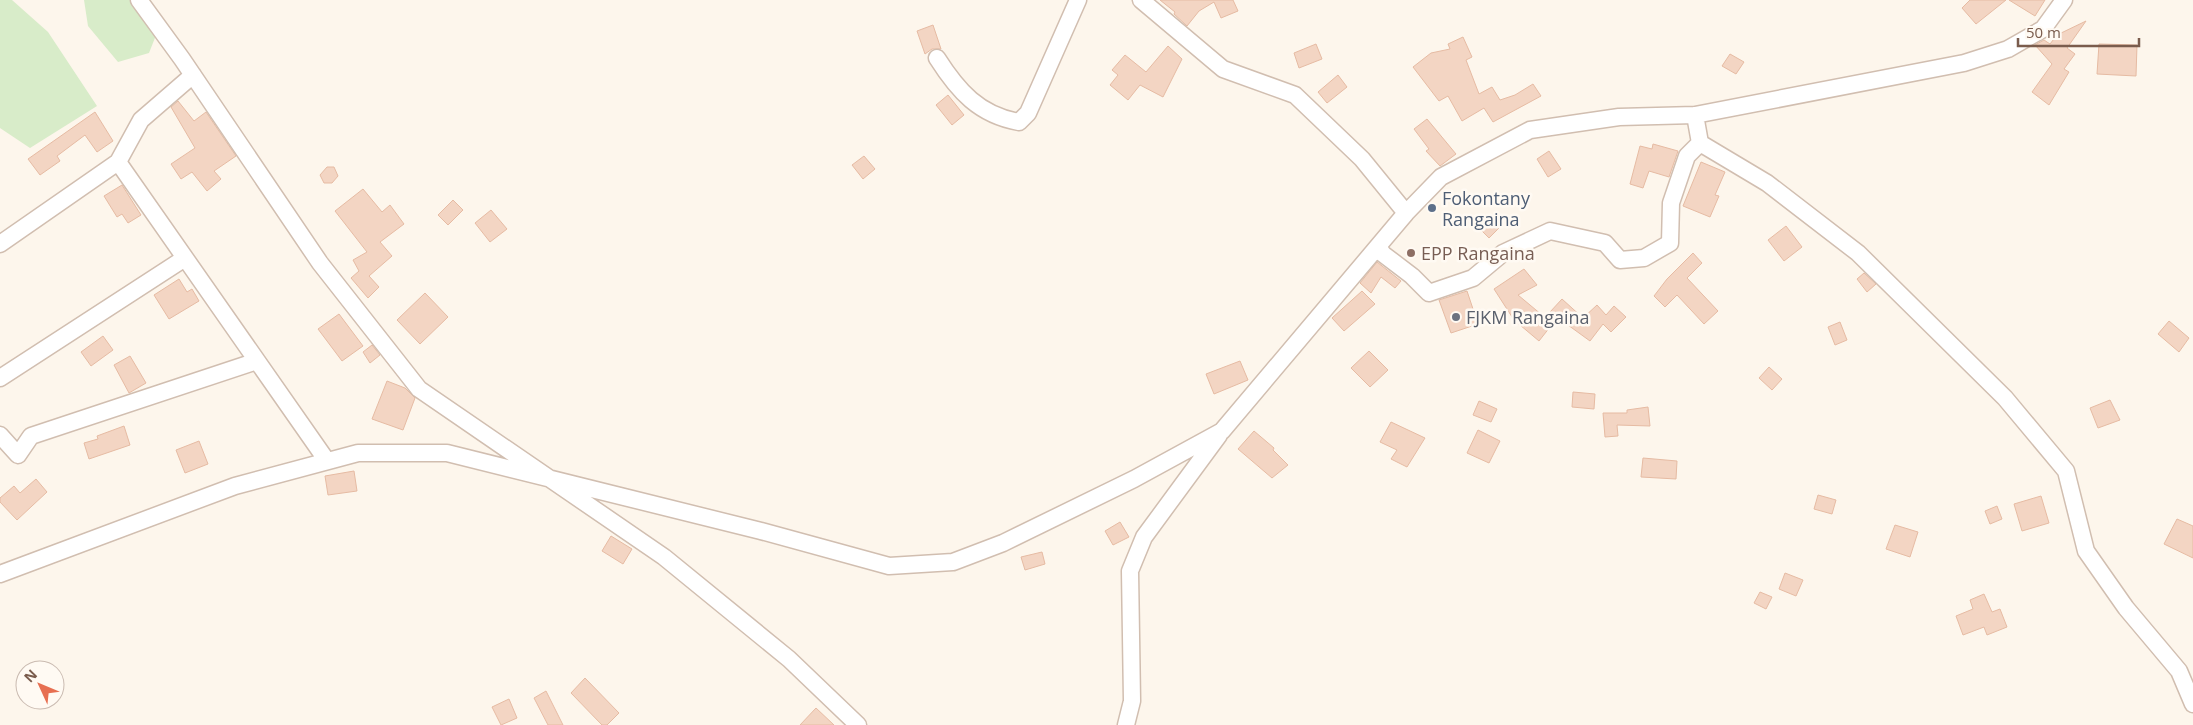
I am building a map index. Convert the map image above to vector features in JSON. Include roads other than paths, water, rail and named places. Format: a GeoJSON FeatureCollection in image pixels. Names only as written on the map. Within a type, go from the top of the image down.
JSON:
{"type":"FeatureCollection","features":[{"type":"Feature","properties":{"kind":"street"},"geometry":{"type":"LineString","coordinates":[[140,0],[320,263],[419,389],[664,557],[789,659],[858,725]]}},
{"type":"Feature","properties":{"kind":"street"},"geometry":{"type":"LineString","coordinates":[[937,58],[954,84],[967,99],[1006,120],[1019,122],[1028,113],[1078,0]]}},
{"type":"Feature","properties":{"kind":"street"},"geometry":{"type":"LineString","coordinates":[[1141,0],[1222,69],[1295,95],[1362,159],[1406,213]]}},
{"type":"Feature","properties":{"kind":"street"},"geometry":{"type":"LineString","coordinates":[[1126,725],[1132,701],[1130,572],[1144,537],[1222,431],[1406,213],[1441,177],[1530,130],[1619,117],[1695,115],[1964,63],[2008,49],[2043,28],[2064,0]]}},
{"type":"Feature","properties":{"kind":"street"},"geometry":{"type":"LineString","coordinates":[[0,244],[118,162],[141,120],[193,75]]}},
{"type":"Feature","properties":{"kind":"street"},"geometry":{"type":"LineString","coordinates":[[1695,115],[1700,143],[1767,184],[1858,252],[2005,398],[2066,471],[2086,551],[2126,608],[2179,671],[2193,704]]}},
{"type":"Feature","properties":{"kind":"street"},"geometry":{"type":"LineString","coordinates":[[1378,247],[1382,254],[1412,276],[1429,293],[1473,278],[1503,253],[1550,231],[1605,243],[1620,260],[1644,258],[1670,243],[1671,203],[1687,156],[1700,143]]}},
{"type":"Feature","properties":{"kind":"street"},"geometry":{"type":"LineString","coordinates":[[118,162],[327,462]]}},
{"type":"Feature","properties":{"kind":"street"},"geometry":{"type":"LineString","coordinates":[[0,378],[185,258]]}},
{"type":"Feature","properties":{"kind":"street"},"geometry":{"type":"LineString","coordinates":[[0,435],[18,455],[31,436],[257,361]]}},
{"type":"Feature","properties":{"kind":"street"},"geometry":{"type":"LineString","coordinates":[[0,574],[234,486],[358,453],[447,453],[889,566],[953,562],[1003,543],[1134,479],[1222,431]]}},
{"type":"Feature","properties":{"kind":"place","name":"Fokontany Rangaina"},"geometry":{"type":"Point","coordinates":[1432,208]}},
{"type":"Feature","properties":{"kind":"place","name":"EPP Rangaina"},"geometry":{"type":"Point","coordinates":[1411,253]}},
{"type":"Feature","properties":{"kind":"place","name":"FJKM Rangaina"},"geometry":{"type":"Point","coordinates":[1456,317]}}]}
